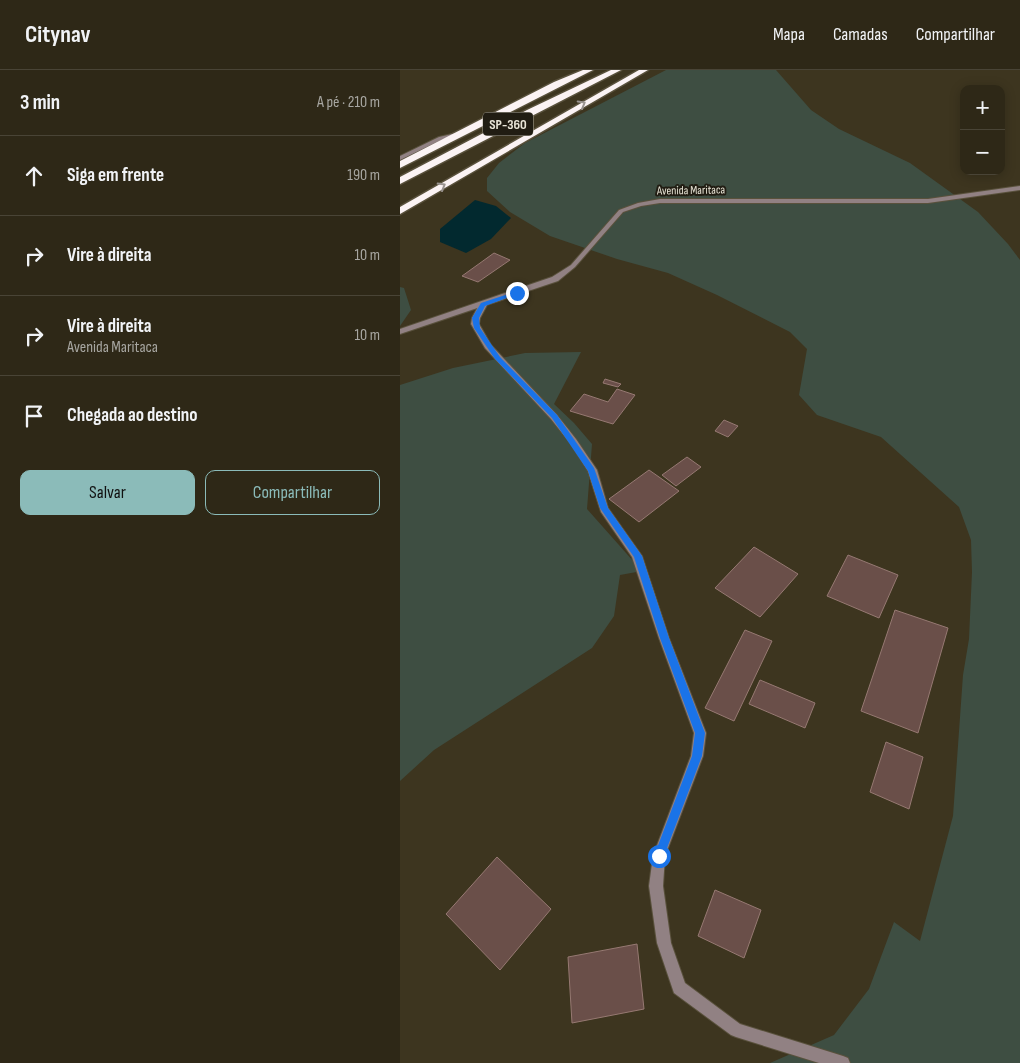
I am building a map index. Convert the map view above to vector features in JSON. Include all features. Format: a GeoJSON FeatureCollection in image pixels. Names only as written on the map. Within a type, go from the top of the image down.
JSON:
{"type":"FeatureCollection","features":[{"type":"Feature","properties":{"kind":"highway","name":"SP-360"},"geometry":{"type":"LineString","coordinates":[[400,165],[557,84],[589,70]]}},
{"type":"Feature","properties":{"kind":"highway","name":"SP-360"},"geometry":{"type":"LineString","coordinates":[[400,181],[530,112],[616,70]]}},
{"type":"Feature","properties":{"kind":"highway"},"geometry":{"type":"LineString","coordinates":[[400,211],[644,70]]}},
{"type":"Feature","properties":{"kind":"street"},"geometry":{"type":"LineString","coordinates":[[400,158],[441,138],[462,134]]}},
{"type":"Feature","properties":{"kind":"street","name":"Avenida Maritaca"},"geometry":{"type":"LineString","coordinates":[[400,332],[555,279],[573,266],[621,211],[640,204],[669,201],[928,201],[1020,188]]}},
{"type":"Feature","properties":{"kind":"street"},"geometry":{"type":"LineString","coordinates":[[483,305],[475,324],[488,346],[554,417],[573,441],[592,470],[604,508],[638,556],[664,638],[700,733],[697,756],[659,856],[656,886],[664,943],[679,988],[736,1030],[843,1063]]}},
{"type":"Feature","properties":{"kind":"green space"},"geometry":{"type":"Polygon","coordinates":[[[666,70],[776,70],[811,110],[839,129],[910,163],[978,212],[1008,244],[1020,260],[1020,1063],[770,1063],[834,1035],[869,989],[894,922],[920,941],[953,816],[963,675],[969,639],[972,572],[971,540],[959,507],[881,437],[817,415],[799,395],[807,349],[790,332],[717,295],[668,273],[617,259],[550,236],[510,212],[487,191],[487,178],[499,163],[525,143],[666,70]]]}},
{"type":"Feature","properties":{"kind":"green space"},"geometry":{"type":"Polygon","coordinates":[[[400,287],[404,288],[411,310],[400,326],[400,287]]]}},
{"type":"Feature","properties":{"kind":"green space"},"geometry":{"type":"Polygon","coordinates":[[[581,352],[554,404],[592,444],[587,509],[642,571],[620,575],[614,616],[592,648],[434,750],[400,781],[400,385],[453,368],[525,353],[581,352]]]}},
{"type":"Feature","properties":{"kind":"water"},"geometry":{"type":"Polygon","coordinates":[[[475,200],[496,206],[511,218],[491,239],[466,253],[440,242],[440,229],[475,200]]]}},
{"type":"Feature","properties":{"kind":"building"},"geometry":{"type":"Polygon","coordinates":[[[494,253],[510,260],[478,282],[462,276],[494,253]]]}},
{"type":"Feature","properties":{"kind":"building"},"geometry":{"type":"Polygon","coordinates":[[[605,379],[621,384],[618,387],[603,383],[605,379]]]}},
{"type":"Feature","properties":{"kind":"building"},"geometry":{"type":"Polygon","coordinates":[[[617,389],[635,395],[613,424],[570,411],[584,394],[608,402],[617,389]]]}},
{"type":"Feature","properties":{"kind":"building"},"geometry":{"type":"Polygon","coordinates":[[[724,420],[738,426],[728,437],[715,431],[724,420]]]}},
{"type":"Feature","properties":{"kind":"building"},"geometry":{"type":"Polygon","coordinates":[[[687,457],[701,467],[676,486],[662,475],[687,457]]]}},
{"type":"Feature","properties":{"kind":"building"},"geometry":{"type":"Polygon","coordinates":[[[649,470],[679,491],[639,522],[609,499],[649,470]]]}},
{"type":"Feature","properties":{"kind":"building"},"geometry":{"type":"Polygon","coordinates":[[[754,547],[798,574],[760,617],[715,588],[754,547]]]}},
{"type":"Feature","properties":{"kind":"building"},"geometry":{"type":"Polygon","coordinates":[[[848,555],[898,575],[879,618],[827,596],[848,555]]]}},
{"type":"Feature","properties":{"kind":"building"},"geometry":{"type":"Polygon","coordinates":[[[895,610],[948,628],[918,733],[861,711],[895,610]]]}},
{"type":"Feature","properties":{"kind":"building"},"geometry":{"type":"Polygon","coordinates":[[[745,630],[772,641],[734,721],[705,708],[745,630]]]}},
{"type":"Feature","properties":{"kind":"building"},"geometry":{"type":"Polygon","coordinates":[[[760,680],[815,703],[805,728],[749,704],[760,680]]]}},
{"type":"Feature","properties":{"kind":"building"},"geometry":{"type":"Polygon","coordinates":[[[886,742],[923,757],[909,809],[870,792],[886,742]]]}},
{"type":"Feature","properties":{"kind":"building"},"geometry":{"type":"Polygon","coordinates":[[[497,857],[551,909],[500,970],[446,914],[497,857]]]}},
{"type":"Feature","properties":{"kind":"building"},"geometry":{"type":"Polygon","coordinates":[[[715,890],[761,910],[744,958],[698,936],[715,890]]]}},
{"type":"Feature","properties":{"kind":"building"},"geometry":{"type":"Polygon","coordinates":[[[637,944],[644,1009],[572,1023],[568,957],[637,944]]]}},
{"type":"Feature","properties":{"kind":"route"},"geometry":{"type":"LineString","coordinates":[[517,293],[483,305],[475,324],[497,358],[534,394],[554,417],[592,470],[604,508],[638,556],[664,638],[700,733],[697,756],[659,856]]}}]}
